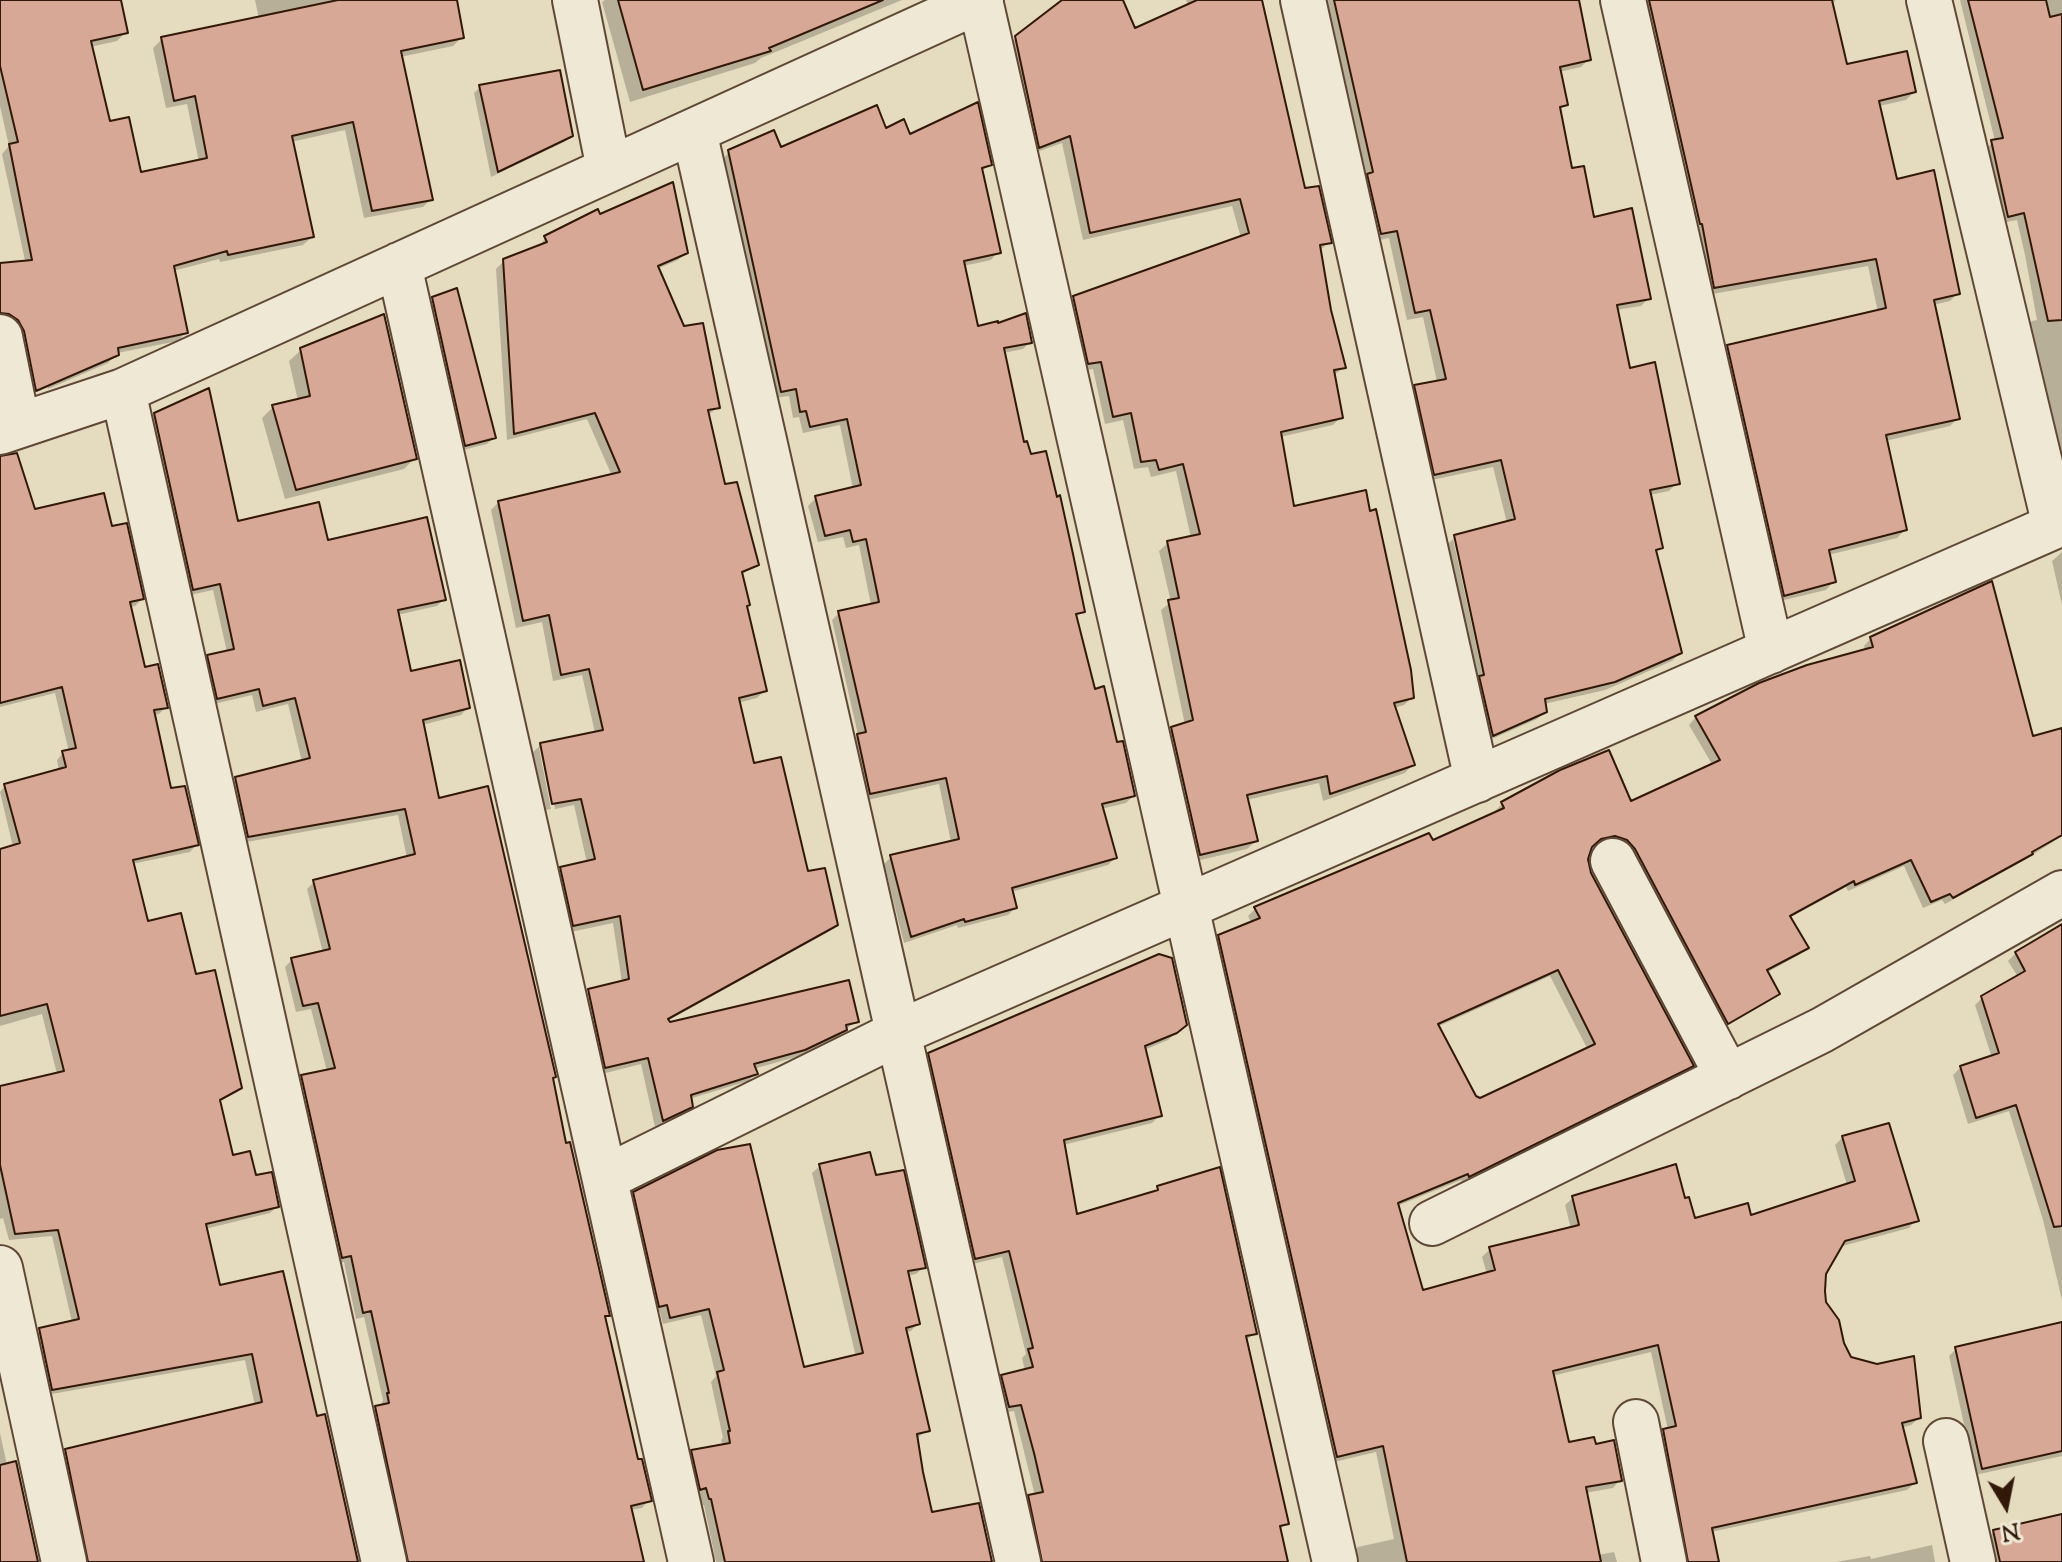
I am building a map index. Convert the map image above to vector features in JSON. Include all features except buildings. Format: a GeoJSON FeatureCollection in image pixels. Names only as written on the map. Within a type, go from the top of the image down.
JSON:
{"type":"FeatureCollection","features":[{"type":"Feature","properties":{"kind":"street"},"geometry":{"type":"LineString","coordinates":[[575,0],[609,169]]}},
{"type":"Feature","properties":{"kind":"street"},"geometry":{"type":"LineString","coordinates":[[0,337],[9,429],[123,391],[980,0],[1335,1562]]}},
{"type":"Feature","properties":{"kind":"street"},"geometry":{"type":"LineString","coordinates":[[1303,0],[1477,780]]}},
{"type":"Feature","properties":{"kind":"street"},"geometry":{"type":"LineString","coordinates":[[1623,0],[1771,651]]}},
{"type":"Feature","properties":{"kind":"street"},"geometry":{"type":"LineString","coordinates":[[605,1178],[898,1033],[2059,525],[1929,0]]}},
{"type":"Feature","properties":{"kind":"street"},"geometry":{"type":"LineString","coordinates":[[694,131],[1018,1562]]}},
{"type":"Feature","properties":{"kind":"street"},"geometry":{"type":"LineString","coordinates":[[399,265],[691,1562]]}},
{"type":"Feature","properties":{"kind":"street"},"geometry":{"type":"LineString","coordinates":[[123,391],[384,1562]]}},
{"type":"Feature","properties":{"kind":"street"},"geometry":{"type":"LineString","coordinates":[[1613,861],[1728,1077]]}},
{"type":"Feature","properties":{"kind":"street"},"geometry":{"type":"LineString","coordinates":[[1432,1223],[1822,1030],[2062,893]]}},
{"type":"Feature","properties":{"kind":"street"},"geometry":{"type":"LineString","coordinates":[[0,1268],[64,1562]]}},
{"type":"Feature","properties":{"kind":"street"},"geometry":{"type":"LineString","coordinates":[[1636,1422],[1664,1562]]}},
{"type":"Feature","properties":{"kind":"street"},"geometry":{"type":"LineString","coordinates":[[1946,1441],[1973,1562]]}}]}
